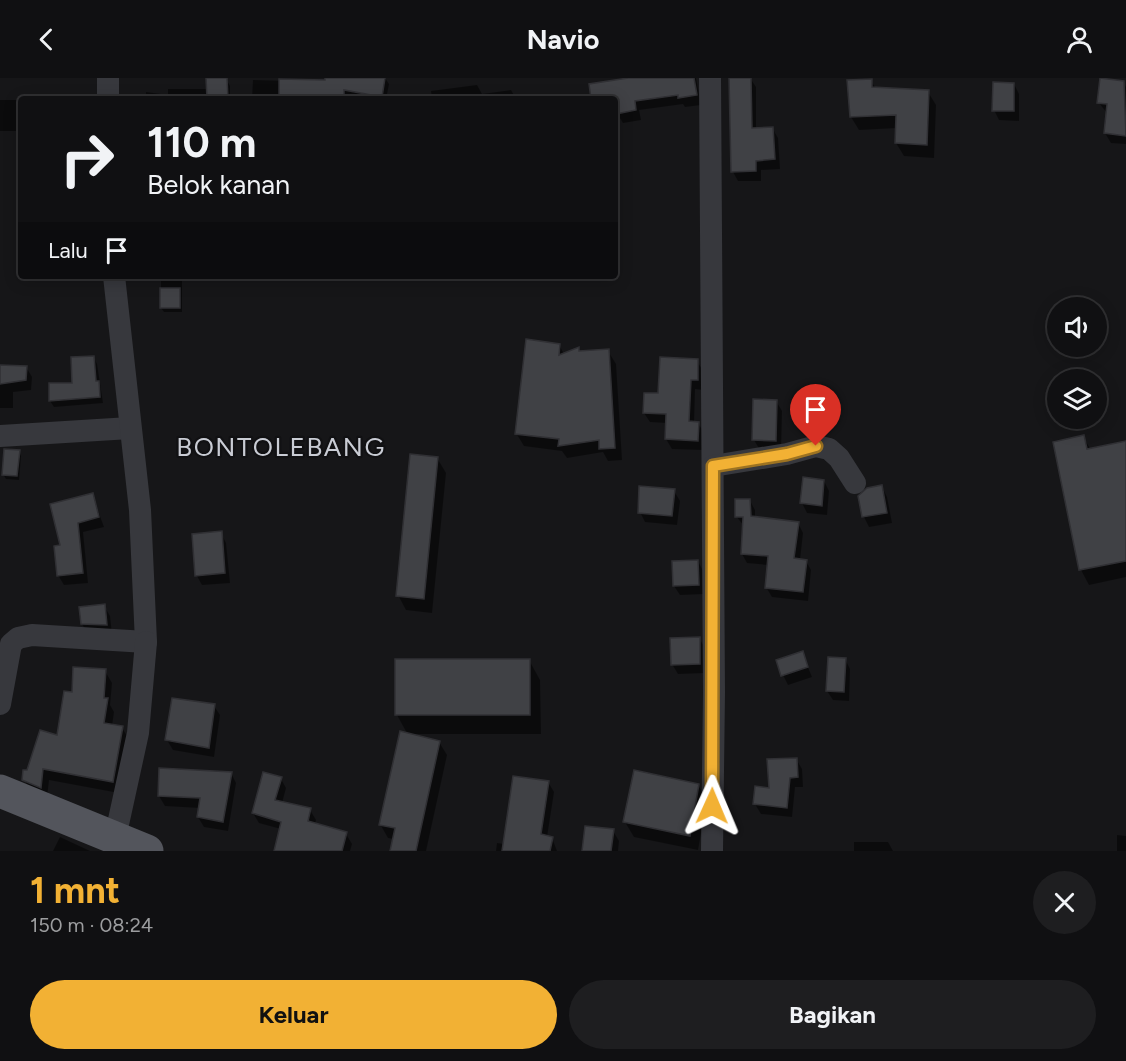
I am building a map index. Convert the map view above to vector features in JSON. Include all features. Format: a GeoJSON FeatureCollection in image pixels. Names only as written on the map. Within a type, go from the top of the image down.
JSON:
{"type":"FeatureCollection","features":[{"type":"Feature","properties":{"kind":"main road"},"geometry":{"type":"LineString","coordinates":[[0,791],[147,851]]}},
{"type":"Feature","properties":{"kind":"street"},"geometry":{"type":"LineString","coordinates":[[108,78],[108,96]]}},
{"type":"Feature","properties":{"kind":"street"},"geometry":{"type":"LineString","coordinates":[[710,78],[714,692],[712,851]]}},
{"type":"Feature","properties":{"kind":"street"},"geometry":{"type":"LineString","coordinates":[[114,279],[140,510],[146,642],[138,733],[115,838]]}},
{"type":"Feature","properties":{"kind":"street"},"geometry":{"type":"LineString","coordinates":[[0,436],[130,428]]}},
{"type":"Feature","properties":{"kind":"street"},"geometry":{"type":"LineString","coordinates":[[713,466],[787,454],[816,446],[828,449],[839,458],[855,483]]}},
{"type":"Feature","properties":{"kind":"street"},"geometry":{"type":"LineString","coordinates":[[0,704],[11,644],[18,638],[32,635],[146,642]]}},
{"type":"Feature","properties":{"kind":"building"},"geometry":{"type":"Polygon","coordinates":[[[206,78],[227,78],[228,96],[207,96],[206,78]]]}},
{"type":"Feature","properties":{"kind":"building"},"geometry":{"type":"Polygon","coordinates":[[[325,78],[385,78],[382,96],[344,90],[344,96],[279,96],[279,79],[325,80],[325,78]]]}},
{"type":"Feature","properties":{"kind":"building"},"geometry":{"type":"Polygon","coordinates":[[[628,78],[694,78],[697,95],[678,98],[678,95],[635,101],[636,110],[618,114],[618,96],[591,96],[589,84],[628,78]]]}},
{"type":"Feature","properties":{"kind":"building"},"geometry":{"type":"Polygon","coordinates":[[[729,78],[751,78],[752,128],[773,127],[775,159],[756,161],[756,171],[731,172],[729,78]]]}},
{"type":"Feature","properties":{"kind":"building"},"geometry":{"type":"Polygon","coordinates":[[[1100,78],[1124,81],[1126,136],[1104,133],[1107,104],[1097,103],[1100,78]]]}},
{"type":"Feature","properties":{"kind":"building"},"geometry":{"type":"Polygon","coordinates":[[[872,79],[872,87],[929,90],[927,145],[895,143],[896,115],[850,117],[847,80],[872,79]]]}},
{"type":"Feature","properties":{"kind":"building"},"geometry":{"type":"Polygon","coordinates":[[[993,82],[1014,83],[1014,111],[992,111],[993,82]]]}},
{"type":"Feature","properties":{"kind":"building"},"geometry":{"type":"Polygon","coordinates":[[[160,288],[180,288],[180,308],[160,308],[160,288]]]}},
{"type":"Feature","properties":{"kind":"building"},"geometry":{"type":"Polygon","coordinates":[[[526,339],[560,344],[559,355],[579,347],[579,351],[609,349],[615,448],[599,449],[599,440],[558,446],[559,439],[515,434],[526,339]]]}},
{"type":"Feature","properties":{"kind":"building"},"geometry":{"type":"Polygon","coordinates":[[[94,356],[100,397],[49,401],[49,383],[72,383],[71,357],[94,356]]]}},
{"type":"Feature","properties":{"kind":"building"},"geometry":{"type":"Polygon","coordinates":[[[660,357],[698,359],[698,380],[691,380],[689,421],[699,422],[698,441],[665,439],[666,414],[643,413],[644,393],[658,393],[660,357]]]}},
{"type":"Feature","properties":{"kind":"building"},"geometry":{"type":"Polygon","coordinates":[[[0,365],[27,366],[26,380],[0,384],[0,365]]]}},
{"type":"Feature","properties":{"kind":"building"},"geometry":{"type":"Polygon","coordinates":[[[753,399],[777,400],[776,441],[752,440],[753,399]]]}},
{"type":"Feature","properties":{"kind":"building"},"geometry":{"type":"Polygon","coordinates":[[[1084,435],[1087,449],[1126,441],[1126,561],[1079,570],[1053,442],[1084,435]]]}},
{"type":"Feature","properties":{"kind":"building"},"geometry":{"type":"Polygon","coordinates":[[[4,449],[20,450],[17,476],[2,475],[4,449]]]}},
{"type":"Feature","properties":{"kind":"building"},"geometry":{"type":"Polygon","coordinates":[[[410,454],[438,457],[424,599],[396,596],[410,454]]]}},
{"type":"Feature","properties":{"kind":"building"},"geometry":{"type":"Polygon","coordinates":[[[803,477],[824,480],[822,506],[800,503],[803,477]]]}},
{"type":"Feature","properties":{"kind":"building"},"geometry":{"type":"Polygon","coordinates":[[[882,485],[887,513],[862,517],[858,496],[867,488],[882,485]]]}},
{"type":"Feature","properties":{"kind":"building"},"geometry":{"type":"Polygon","coordinates":[[[639,486],[675,489],[672,516],[638,513],[639,486]]]}},
{"type":"Feature","properties":{"kind":"building"},"geometry":{"type":"Polygon","coordinates":[[[93,493],[99,517],[78,523],[83,573],[57,576],[54,546],[60,545],[50,504],[93,493]]]}},
{"type":"Feature","properties":{"kind":"building"},"geometry":{"type":"Polygon","coordinates":[[[735,499],[750,499],[751,516],[799,522],[794,558],[807,560],[803,592],[765,588],[768,556],[741,554],[743,517],[735,517],[735,499]]]}},
{"type":"Feature","properties":{"kind":"building"},"geometry":{"type":"Polygon","coordinates":[[[222,531],[225,573],[195,576],[192,534],[222,531]]]}},
{"type":"Feature","properties":{"kind":"building"},"geometry":{"type":"Polygon","coordinates":[[[698,560],[699,585],[673,586],[672,561],[698,560]]]}},
{"type":"Feature","properties":{"kind":"building"},"geometry":{"type":"Polygon","coordinates":[[[105,604],[107,625],[81,624],[79,607],[105,604]]]}},
{"type":"Feature","properties":{"kind":"building"},"geometry":{"type":"Polygon","coordinates":[[[700,637],[700,664],[671,665],[670,638],[700,637]]]}},
{"type":"Feature","properties":{"kind":"building"},"geometry":{"type":"Polygon","coordinates":[[[803,651],[808,667],[781,676],[776,660],[803,651]]]}},
{"type":"Feature","properties":{"kind":"building"},"geometry":{"type":"Polygon","coordinates":[[[828,657],[846,658],[844,692],[826,691],[828,657]]]}},
{"type":"Feature","properties":{"kind":"building"},"geometry":{"type":"Polygon","coordinates":[[[395,659],[530,659],[530,715],[395,715],[395,659]]]}},
{"type":"Feature","properties":{"kind":"building"},"geometry":{"type":"Polygon","coordinates":[[[73,667],[106,669],[104,698],[108,698],[104,723],[123,726],[113,782],[43,769],[41,788],[22,780],[23,770],[27,770],[40,730],[57,735],[64,691],[72,692],[73,667]]]}},
{"type":"Feature","properties":{"kind":"building"},"geometry":{"type":"Polygon","coordinates":[[[172,698],[215,704],[209,748],[165,740],[172,698]]]}},
{"type":"Feature","properties":{"kind":"building"},"geometry":{"type":"Polygon","coordinates":[[[400,731],[440,741],[416,851],[390,851],[395,828],[379,825],[400,731]]]}},
{"type":"Feature","properties":{"kind":"building"},"geometry":{"type":"Polygon","coordinates":[[[797,758],[798,777],[790,778],[787,808],[753,804],[755,786],[769,788],[767,759],[797,758]]]}},
{"type":"Feature","properties":{"kind":"building"},"geometry":{"type":"Polygon","coordinates":[[[159,768],[232,772],[223,822],[197,817],[200,798],[158,796],[159,768]]]}},
{"type":"Feature","properties":{"kind":"building"},"geometry":{"type":"Polygon","coordinates":[[[634,770],[699,784],[690,836],[623,822],[634,770]]]}},
{"type":"Feature","properties":{"kind":"building"},"geometry":{"type":"Polygon","coordinates":[[[263,772],[282,777],[275,800],[311,808],[308,821],[347,832],[342,851],[274,851],[281,822],[252,813],[263,772]]]}},
{"type":"Feature","properties":{"kind":"building"},"geometry":{"type":"Polygon","coordinates":[[[513,776],[549,781],[541,834],[553,837],[550,851],[502,851],[513,776]]]}},
{"type":"Feature","properties":{"kind":"building"},"geometry":{"type":"Polygon","coordinates":[[[585,826],[614,829],[611,851],[582,851],[585,826]]]}},
{"type":"Feature","properties":{"kind":"district","name":"BONTOLEBANG"},"geometry":{"type":"Point","coordinates":[281,447]}},
{"type":"Feature","properties":{"kind":"route"},"geometry":{"type":"LineString","coordinates":[[712,806],[713,466],[787,454],[816,446]]}}]}
